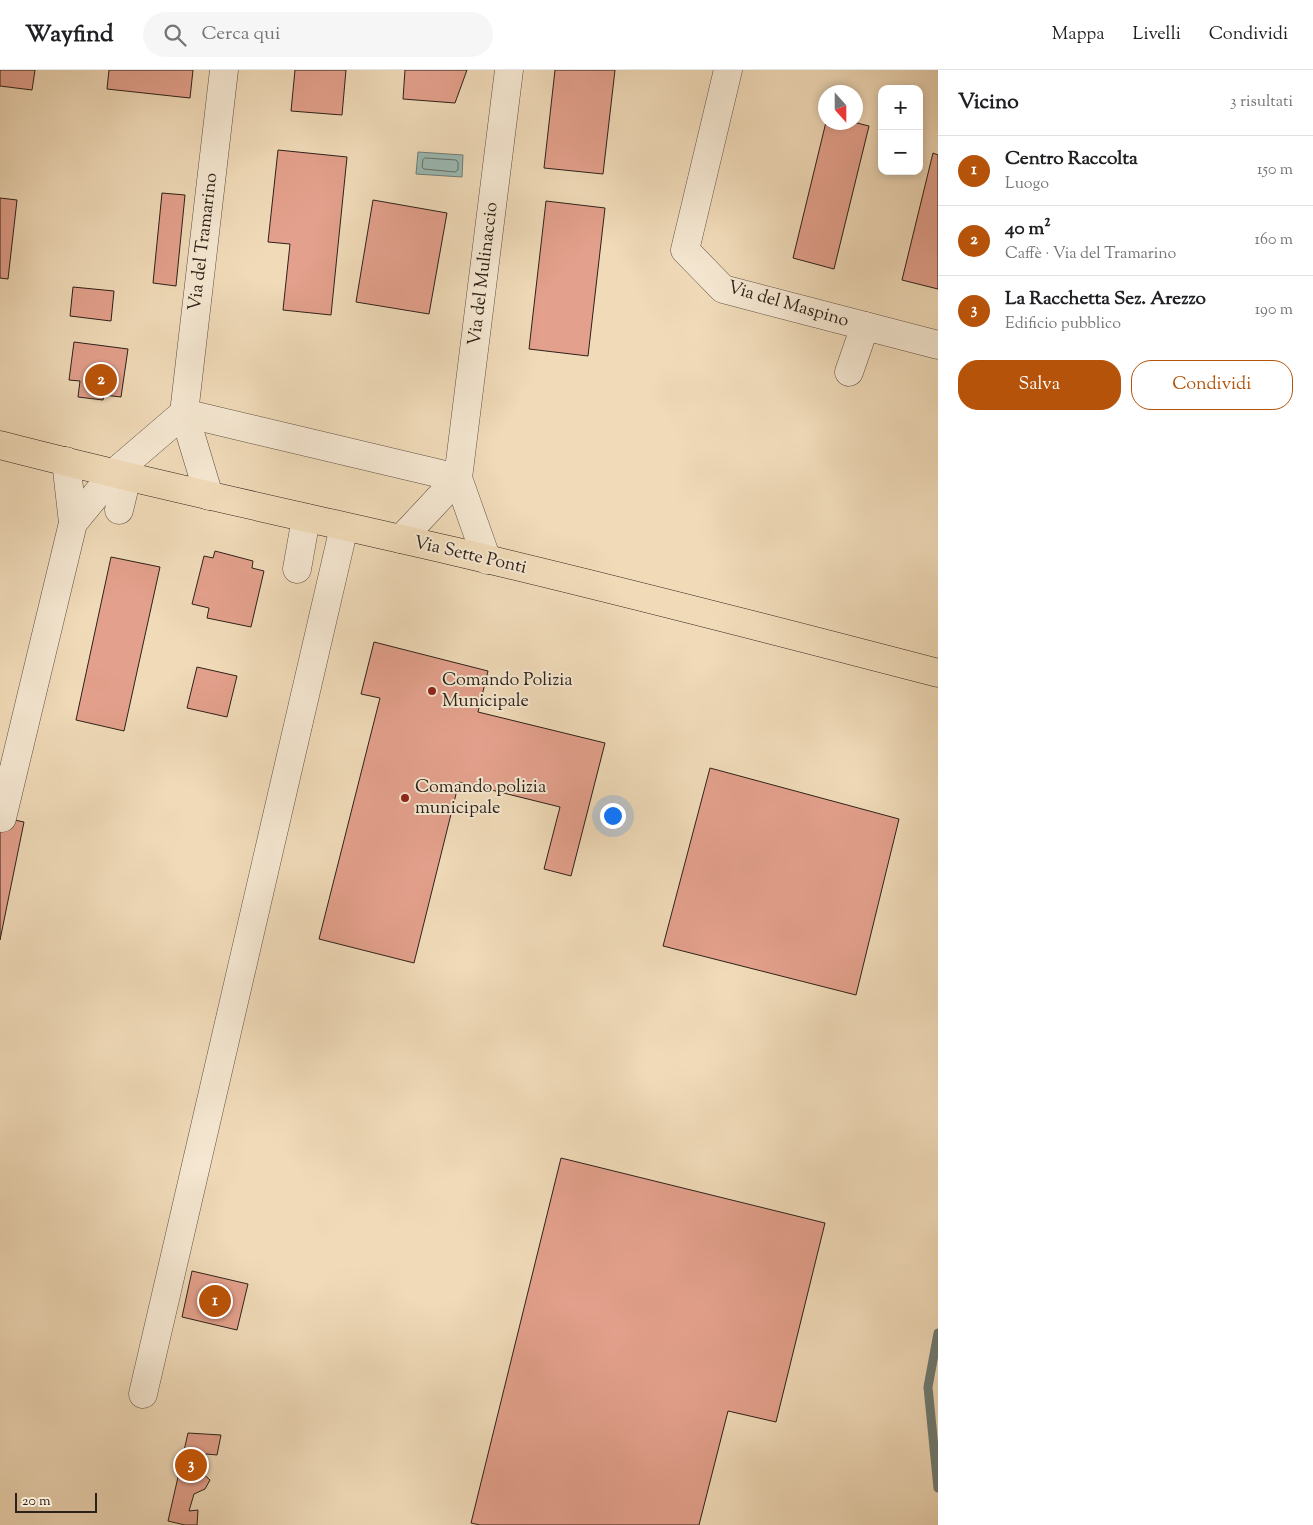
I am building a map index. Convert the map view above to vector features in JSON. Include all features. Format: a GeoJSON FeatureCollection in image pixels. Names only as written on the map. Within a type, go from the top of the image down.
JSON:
{"type":"FeatureCollection","features":[{"type":"Feature","properties":{"kind":"main road","name":"Via Sette Ponti"},"geometry":{"type":"LineString","coordinates":[[0,445],[120,475],[487,560],[938,673]]}},
{"type":"Feature","properties":{"kind":"street","name":"Via del Tramarino"},"geometry":{"type":"LineString","coordinates":[[209,496],[184,413],[224,70]]}},
{"type":"Feature","properties":{"kind":"street","name":"Via del Mulinaccio"},"geometry":{"type":"LineString","coordinates":[[487,560],[458,478],[509,70]]}},
{"type":"Feature","properties":{"kind":"street","name":"Via del Maspino"},"geometry":{"type":"LineString","coordinates":[[728,70],[685,250],[723,290],[938,345]]}},
{"type":"Feature","properties":{"kind":"street"},"geometry":{"type":"LineString","coordinates":[[849,372],[865,326]]}},
{"type":"Feature","properties":{"kind":"street"},"geometry":{"type":"LineString","coordinates":[[73,523],[184,413],[458,478],[401,540]]}},
{"type":"Feature","properties":{"kind":"street"},"geometry":{"type":"LineString","coordinates":[[2,818],[73,523],[66,461]]}},
{"type":"Feature","properties":{"kind":"street"},"geometry":{"type":"LineString","coordinates":[[119,510],[120,475]]}},
{"type":"Feature","properties":{"kind":"street"},"geometry":{"type":"LineString","coordinates":[[296,569],[306,518]]}},
{"type":"Feature","properties":{"kind":"street"},"geometry":{"type":"LineString","coordinates":[[143,1394],[344,527]]}},
{"type":"Feature","properties":{"kind":"water"},"geometry":{"type":"Polygon","coordinates":[[[418,152],[463,155],[462,177],[416,174],[418,152]]]}},
{"type":"Feature","properties":{"kind":"building"},"geometry":{"type":"Polygon","coordinates":[[[0,70],[35,70],[32,90],[0,86],[0,70]]]}},
{"type":"Feature","properties":{"kind":"building"},"geometry":{"type":"Polygon","coordinates":[[[109,70],[193,70],[190,98],[107,89],[109,70]]]}},
{"type":"Feature","properties":{"kind":"building"},"geometry":{"type":"Polygon","coordinates":[[[295,70],[346,70],[342,115],[291,111],[295,70]]]}},
{"type":"Feature","properties":{"kind":"building"},"geometry":{"type":"Polygon","coordinates":[[[405,70],[467,70],[455,103],[403,99],[405,70]]]}},
{"type":"Feature","properties":{"kind":"building"},"geometry":{"type":"Polygon","coordinates":[[[555,70],[615,70],[603,174],[544,168],[555,70]]]}},
{"type":"Feature","properties":{"kind":"building"},"geometry":{"type":"Polygon","coordinates":[[[863,124],[869,126],[834,269],[793,258],[824,130],[863,130],[863,124]]]}},
{"type":"Feature","properties":{"kind":"building"},"geometry":{"type":"Polygon","coordinates":[[[278,150],[347,157],[331,315],[283,310],[290,244],[268,242],[278,150]]]}},
{"type":"Feature","properties":{"kind":"building"},"geometry":{"type":"Polygon","coordinates":[[[933,153],[938,155],[938,289],[902,280],[933,153]]]}},
{"type":"Feature","properties":{"kind":"building"},"geometry":{"type":"Polygon","coordinates":[[[162,193],[185,195],[176,286],[153,283],[162,193]]]}},
{"type":"Feature","properties":{"kind":"building"},"geometry":{"type":"Polygon","coordinates":[[[0,198],[17,200],[8,279],[0,278],[0,198]]]}},
{"type":"Feature","properties":{"kind":"building"},"geometry":{"type":"Polygon","coordinates":[[[373,200],[447,213],[429,314],[356,302],[373,200]]]}},
{"type":"Feature","properties":{"kind":"building"},"geometry":{"type":"Polygon","coordinates":[[[546,201],[605,208],[588,356],[529,349],[546,201]]]}},
{"type":"Feature","properties":{"kind":"building"},"geometry":{"type":"Polygon","coordinates":[[[73,287],[114,291],[111,321],[70,316],[73,287]]]}},
{"type":"Feature","properties":{"kind":"building"},"geometry":{"type":"Polygon","coordinates":[[[74,342],[128,349],[121,397],[104,395],[103,400],[78,397],[80,381],[69,380],[74,342]]]}},
{"type":"Feature","properties":{"kind":"building"},"geometry":{"type":"Polygon","coordinates":[[[215,551],[253,561],[252,568],[264,571],[251,627],[207,618],[209,608],[192,604],[204,556],[213,558],[215,551]]]}},
{"type":"Feature","properties":{"kind":"building"},"geometry":{"type":"Polygon","coordinates":[[[111,557],[160,567],[124,731],[76,720],[111,557]]]}},
{"type":"Feature","properties":{"kind":"building","name":"Comando polizia municipale"},"geometry":{"type":"Polygon","coordinates":[[[374,642],[488,671],[478,712],[605,743],[571,876],[544,869],[560,807],[459,782],[414,963],[319,939],[380,698],[361,694],[374,642]]]}},
{"type":"Feature","properties":{"kind":"building"},"geometry":{"type":"Polygon","coordinates":[[[197,667],[237,676],[227,717],[187,708],[197,667]]]}},
{"type":"Feature","properties":{"kind":"building"},"geometry":{"type":"Polygon","coordinates":[[[710,768],[899,819],[856,995],[663,946],[710,768]]]}},
{"type":"Feature","properties":{"kind":"building"},"geometry":{"type":"Polygon","coordinates":[[[0,817],[24,822],[0,940],[0,817]]]}},
{"type":"Feature","properties":{"kind":"building"},"geometry":{"type":"Polygon","coordinates":[[[561,1158],[825,1223],[776,1422],[728,1411],[699,1525],[480,1525],[471,1523],[561,1158]]]}},
{"type":"Feature","properties":{"kind":"building"},"geometry":{"type":"Polygon","coordinates":[[[192,1271],[248,1284],[237,1330],[182,1317],[192,1271]]]}},
{"type":"Feature","properties":{"kind":"building"},"geometry":{"type":"Polygon","coordinates":[[[188,1433],[221,1435],[217,1455],[206,1454],[200,1471],[210,1480],[205,1489],[194,1494],[189,1511],[198,1510],[197,1525],[185,1525],[168,1521],[188,1433]]]}},
{"type":"Feature","properties":{"kind":"waterway"},"geometry":{"type":"LineString","coordinates":[[938,1333],[928,1387],[938,1488]]}},
{"type":"Feature","properties":{"kind":"place","name":"40 m²"},"geometry":{"type":"Point","coordinates":[101,380]}},
{"type":"Feature","properties":{"kind":"place","name":"Comando Polizia Municipale"},"geometry":{"type":"Point","coordinates":[432,691]}},
{"type":"Feature","properties":{"kind":"place","name":"Comando polizia municipale"},"geometry":{"type":"Point","coordinates":[405,798]}},
{"type":"Feature","properties":{"kind":"place","name":"Centro Raccolta"},"geometry":{"type":"Point","coordinates":[215,1301]}},
{"type":"Feature","properties":{"kind":"place","name":"La Racchetta Sez. Arezzo"},"geometry":{"type":"Point","coordinates":[191,1465]}}]}
